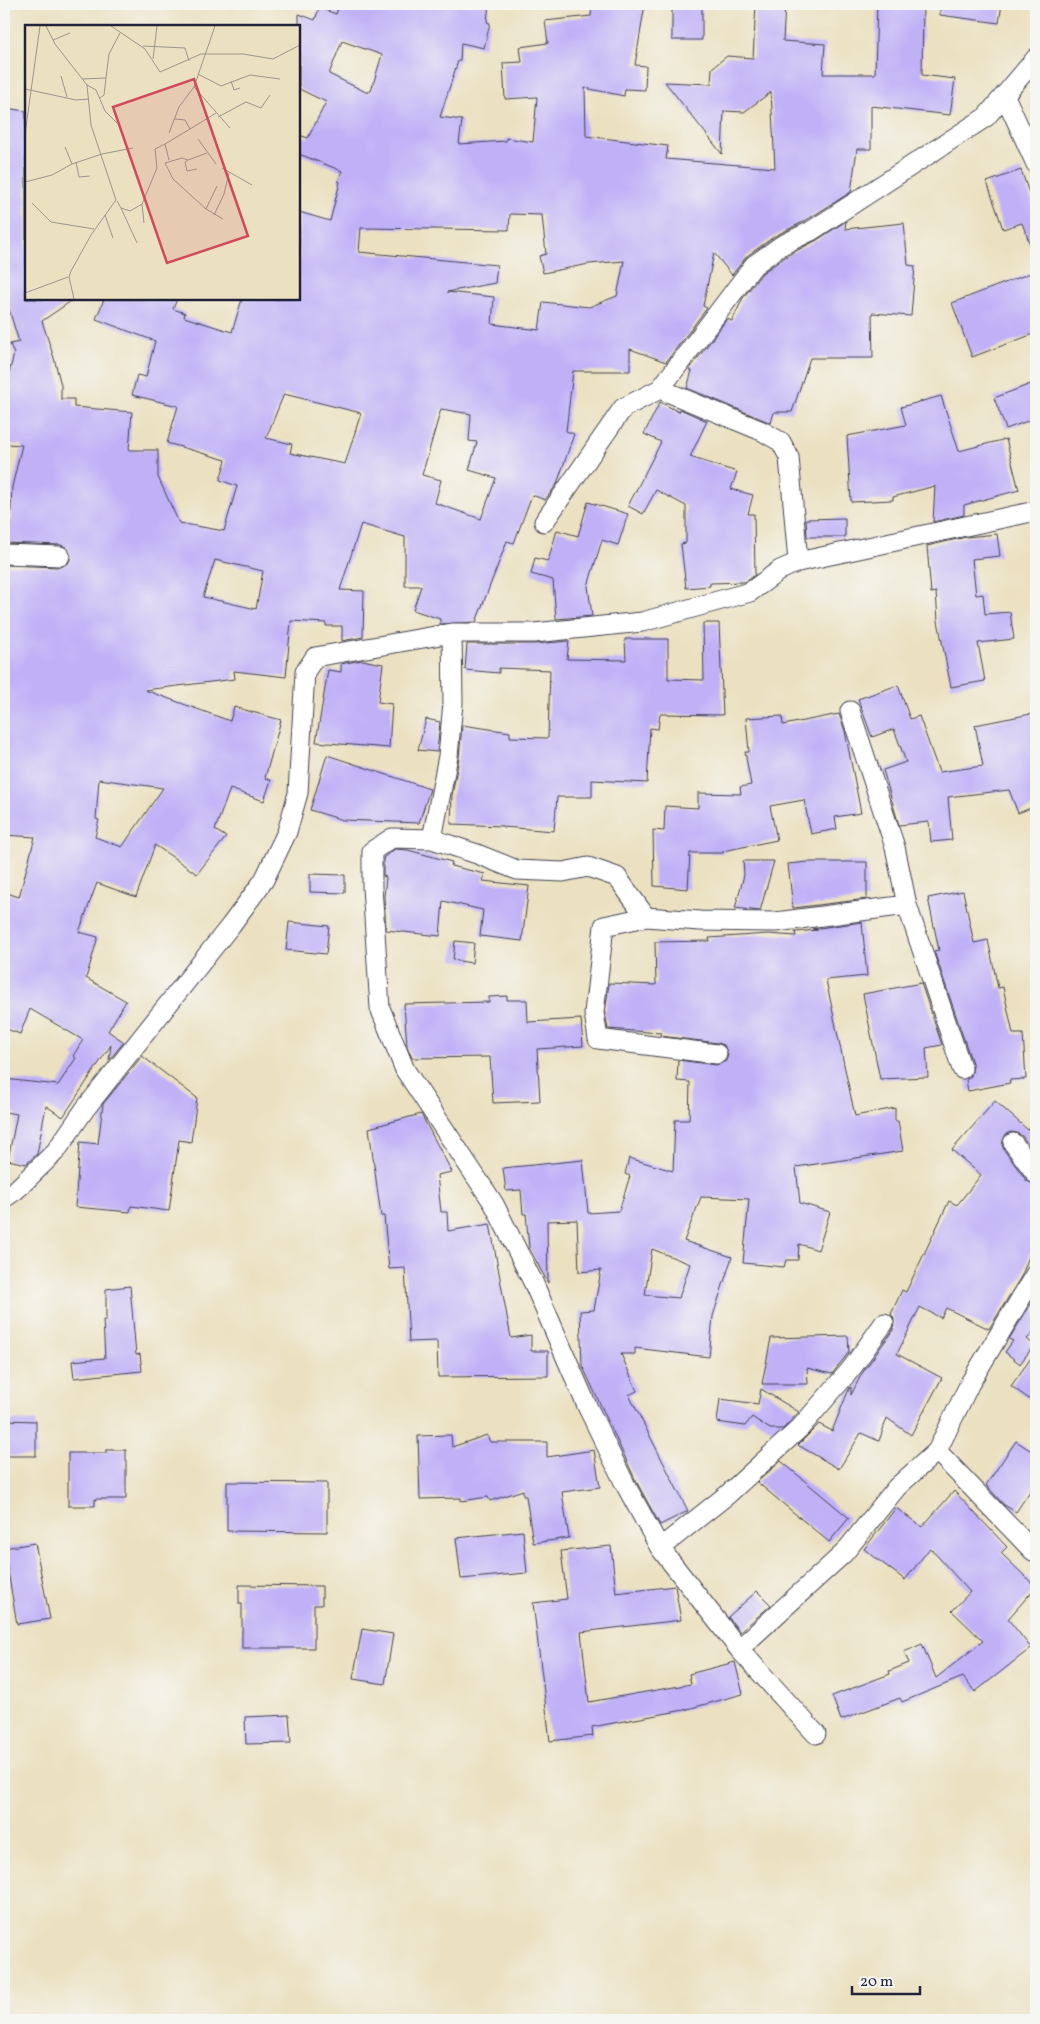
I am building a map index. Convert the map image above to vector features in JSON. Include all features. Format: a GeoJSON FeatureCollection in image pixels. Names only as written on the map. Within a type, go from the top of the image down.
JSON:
{"type":"FeatureCollection","features":[{"type":"Feature","properties":{"kind":"street"},"geometry":{"type":"LineString","coordinates":[[544,522],[623,408],[660,389],[754,265],[782,244],[811,231],[986,117],[1036,58]]}},
{"type":"Feature","properties":{"kind":"street"},"geometry":{"type":"LineString","coordinates":[[1005,96],[1036,164]]}},
{"type":"Feature","properties":{"kind":"street"},"geometry":{"type":"LineString","coordinates":[[660,389],[762,431],[781,442],[790,457],[798,562]]}},
{"type":"Feature","properties":{"kind":"street"},"geometry":{"type":"LineString","coordinates":[[4,1198],[16,1190],[56,1150],[85,1109],[231,925],[264,880],[287,832],[298,793],[306,672],[316,657],[452,634],[534,633],[642,622],[750,592],[780,570],[798,562],[1036,511]]}},
{"type":"Feature","properties":{"kind":"street"},"geometry":{"type":"LineString","coordinates":[[4,554],[60,556]]}},
{"type":"Feature","properties":{"kind":"street"},"geometry":{"type":"LineString","coordinates":[[432,839],[448,756],[453,703],[452,634]]}},
{"type":"Feature","properties":{"kind":"street"},"geometry":{"type":"LineString","coordinates":[[850,711],[895,847],[907,905],[962,1069]]}},
{"type":"Feature","properties":{"kind":"street"},"geometry":{"type":"LineString","coordinates":[[646,917],[617,877],[588,867],[564,872],[517,870],[432,839],[392,838],[372,851],[372,887],[380,1008],[405,1070],[494,1204],[534,1284],[587,1406],[625,1484],[660,1548],[738,1649],[816,1734]]}},
{"type":"Feature","properties":{"kind":"street"},"geometry":{"type":"LineString","coordinates":[[717,1054],[598,1039],[594,1012],[604,926],[646,917],[700,921],[776,922],[907,905]]}},
{"type":"Feature","properties":{"kind":"street"},"geometry":{"type":"LineString","coordinates":[[1013,1143],[1036,1174]]}},
{"type":"Feature","properties":{"kind":"street"},"geometry":{"type":"LineString","coordinates":[[738,1649],[844,1553],[897,1487],[937,1451],[970,1383],[1036,1273]]}},
{"type":"Feature","properties":{"kind":"street"},"geometry":{"type":"LineString","coordinates":[[660,1548],[728,1495],[800,1428],[851,1369],[884,1322]]}},
{"type":"Feature","properties":{"kind":"street"},"geometry":{"type":"LineString","coordinates":[[937,1451],[1032,1551]]}},
{"type":"Feature","properties":{"kind":"building"},"geometry":{"type":"Polygon","coordinates":[[[340,4],[489,4],[487,22],[490,23],[484,48],[461,43],[460,61],[458,61],[440,117],[462,120],[459,144],[506,141],[506,138],[533,142],[537,97],[505,99],[503,63],[522,62],[520,47],[548,43],[545,21],[591,16],[592,4],[621,7],[621,4],[645,4],[635,65],[646,66],[645,90],[625,89],[624,96],[585,88],[586,136],[668,146],[666,159],[775,168],[771,92],[744,112],[724,111],[722,154],[665,82],[711,84],[712,68],[727,56],[753,58],[756,4],[785,4],[783,41],[825,44],[823,74],[875,74],[877,4],[923,4],[922,75],[955,79],[950,115],[871,106],[871,149],[857,149],[851,192],[805,221],[775,236],[747,256],[732,275],[714,253],[703,306],[707,308],[666,362],[630,349],[630,371],[573,371],[566,431],[574,434],[557,484],[545,500],[532,495],[514,543],[507,541],[476,622],[440,624],[440,619],[413,610],[421,586],[405,586],[405,537],[361,524],[340,590],[364,591],[363,637],[342,641],[342,626],[326,626],[326,623],[291,621],[286,677],[234,671],[235,679],[145,690],[230,721],[234,707],[281,720],[265,778],[271,780],[264,801],[230,789],[215,830],[226,837],[197,874],[155,845],[136,897],[97,883],[79,932],[98,937],[86,978],[126,1001],[108,1031],[124,1042],[109,1060],[111,1045],[63,1117],[46,1106],[37,1154],[26,1164],[8,1160],[17,1114],[4,1112],[4,1079],[58,1085],[76,1058],[73,1056],[83,1040],[30,1009],[20,1034],[4,1028],[4,892],[19,897],[35,837],[4,835],[4,565],[60,567],[69,562],[71,556],[66,547],[61,545],[4,543],[4,528],[10,529],[12,487],[22,445],[7,444],[7,394],[4,393],[14,354],[10,344],[19,342],[4,293],[4,108],[25,111],[25,300],[73,300],[42,321],[61,385],[61,399],[74,399],[74,407],[132,412],[129,450],[158,450],[158,477],[179,523],[224,531],[237,486],[220,480],[226,460],[167,443],[178,406],[132,395],[137,375],[146,377],[155,341],[96,319],[104,300],[177,300],[173,309],[185,313],[184,317],[232,332],[242,300],[300,300],[300,212],[330,221],[340,182],[338,181],[342,171],[300,154],[300,135],[308,138],[326,102],[300,89],[299,14],[315,20],[319,8],[336,14],[340,4]],[[342,41],[329,74],[368,93],[371,91],[382,55],[342,41]],[[510,214],[509,230],[361,228],[359,252],[497,265],[495,283],[447,292],[494,297],[492,324],[539,330],[543,302],[589,307],[617,296],[624,261],[589,264],[543,273],[539,256],[546,254],[542,215],[510,214]],[[284,394],[266,438],[292,444],[290,453],[345,464],[361,413],[284,394]],[[441,409],[422,475],[441,480],[435,503],[481,519],[496,478],[469,470],[477,442],[469,441],[471,414],[441,409]],[[215,560],[203,597],[256,609],[263,571],[215,560]],[[99,779],[96,819],[99,820],[95,837],[122,847],[163,788],[99,779]]]}},
{"type":"Feature","properties":{"kind":"building"},"geometry":{"type":"Polygon","coordinates":[[[672,4],[702,4],[702,40],[672,40],[672,4]]]}},
{"type":"Feature","properties":{"kind":"building"},"geometry":{"type":"Polygon","coordinates":[[[940,4],[1002,4],[999,23],[940,15],[940,4]]]}},
{"type":"Feature","properties":{"kind":"building"},"geometry":{"type":"Polygon","coordinates":[[[1021,170],[1036,213],[1035,257],[1022,223],[1003,229],[987,182],[1021,170]]]}},
{"type":"Feature","properties":{"kind":"building"},"geometry":{"type":"Polygon","coordinates":[[[846,221],[845,229],[904,223],[908,265],[915,266],[911,316],[872,313],[873,358],[810,358],[792,412],[774,412],[771,423],[687,388],[692,371],[689,370],[727,319],[732,321],[743,298],[762,273],[788,255],[817,240],[846,221]]]}},
{"type":"Feature","properties":{"kind":"building"},"geometry":{"type":"Polygon","coordinates":[[[1036,271],[1036,333],[972,357],[952,303],[1036,271]]]}},
{"type":"Feature","properties":{"kind":"building"},"geometry":{"type":"Polygon","coordinates":[[[1036,382],[1036,418],[1006,429],[994,398],[1036,382]]]}},
{"type":"Feature","properties":{"kind":"building"},"geometry":{"type":"Polygon","coordinates":[[[941,396],[959,451],[1006,439],[1019,490],[964,505],[964,515],[933,522],[935,486],[893,497],[893,500],[851,502],[847,436],[906,425],[901,407],[941,396]]]}},
{"type":"Feature","properties":{"kind":"building"},"geometry":{"type":"Polygon","coordinates":[[[660,402],[679,412],[680,409],[707,421],[690,457],[737,472],[731,489],[753,495],[748,514],[754,514],[755,575],[745,582],[710,583],[710,586],[686,588],[681,544],[686,543],[686,506],[656,490],[643,514],[628,506],[661,442],[644,434],[660,402]]]}},
{"type":"Feature","properties":{"kind":"building"},"geometry":{"type":"Polygon","coordinates":[[[588,502],[628,514],[618,545],[602,540],[588,586],[592,616],[556,619],[553,580],[531,574],[535,558],[548,561],[557,530],[578,536],[588,502]]]}},
{"type":"Feature","properties":{"kind":"building"},"geometry":{"type":"Polygon","coordinates":[[[845,518],[845,537],[807,537],[806,519],[845,518]]]}},
{"type":"Feature","properties":{"kind":"building"},"geometry":{"type":"Polygon","coordinates":[[[997,534],[1000,556],[972,559],[976,595],[983,594],[985,614],[1010,612],[1014,639],[978,643],[985,681],[951,687],[938,621],[936,592],[931,593],[927,546],[966,537],[997,534]]]}},
{"type":"Feature","properties":{"kind":"building"},"geometry":{"type":"Polygon","coordinates":[[[703,623],[719,623],[723,715],[660,714],[658,729],[650,728],[647,783],[592,780],[592,797],[557,797],[554,831],[503,826],[451,824],[452,795],[459,758],[462,725],[510,732],[510,737],[548,738],[550,670],[499,668],[499,673],[465,670],[467,644],[534,644],[569,641],[567,659],[626,660],[625,639],[668,639],[668,679],[704,680],[703,623]]]}},
{"type":"Feature","properties":{"kind":"building"},"geometry":{"type":"Polygon","coordinates":[[[362,660],[383,664],[378,702],[392,704],[389,748],[316,742],[328,670],[341,672],[341,664],[362,660]]]}},
{"type":"Feature","properties":{"kind":"building"},"geometry":{"type":"Polygon","coordinates":[[[898,685],[910,719],[919,716],[939,772],[983,766],[975,725],[1036,713],[1036,806],[1018,813],[1009,790],[948,797],[952,840],[931,842],[929,822],[899,825],[883,770],[906,762],[894,729],[872,737],[858,699],[898,685]]]}},
{"type":"Feature","properties":{"kind":"building"},"geometry":{"type":"Polygon","coordinates":[[[839,714],[845,731],[861,813],[835,817],[837,829],[811,834],[804,800],[770,806],[777,840],[723,851],[723,853],[690,853],[688,889],[654,886],[653,830],[664,831],[665,806],[698,808],[698,793],[741,794],[740,787],[751,785],[745,752],[749,752],[746,718],[782,716],[783,725],[839,714]]]}},
{"type":"Feature","properties":{"kind":"building"},"geometry":{"type":"Polygon","coordinates":[[[426,719],[440,722],[437,752],[418,750],[426,719]]]}},
{"type":"Feature","properties":{"kind":"building"},"geometry":{"type":"Polygon","coordinates":[[[327,755],[430,789],[419,823],[343,820],[310,810],[327,755]]]}},
{"type":"Feature","properties":{"kind":"building"},"geometry":{"type":"Polygon","coordinates":[[[395,849],[408,850],[452,862],[451,866],[485,874],[483,881],[529,886],[522,941],[480,936],[483,910],[443,901],[440,936],[386,930],[384,897],[386,877],[383,876],[383,860],[384,857],[395,849]]]}},
{"type":"Feature","properties":{"kind":"building"},"geometry":{"type":"Polygon","coordinates":[[[743,861],[774,861],[760,911],[735,908],[744,875],[743,861]]]}},
{"type":"Feature","properties":{"kind":"building"},"geometry":{"type":"Polygon","coordinates":[[[867,862],[867,899],[793,908],[788,864],[867,862]]]}},
{"type":"Feature","properties":{"kind":"building"},"geometry":{"type":"Polygon","coordinates":[[[310,874],[345,875],[345,893],[310,892],[310,874]]]}},
{"type":"Feature","properties":{"kind":"building"},"geometry":{"type":"Polygon","coordinates":[[[963,891],[974,943],[988,940],[998,988],[1003,987],[1013,1034],[1023,1034],[1026,1079],[1009,1080],[1010,1083],[968,1091],[966,1080],[971,1076],[973,1066],[934,951],[939,950],[928,898],[963,891]]]}},
{"type":"Feature","properties":{"kind":"building"},"geometry":{"type":"Polygon","coordinates":[[[289,922],[329,926],[326,954],[286,950],[289,922]]]}},
{"type":"Feature","properties":{"kind":"building"},"geometry":{"type":"Polygon","coordinates":[[[862,922],[867,976],[826,980],[855,1116],[895,1108],[895,1121],[898,1121],[903,1151],[796,1167],[800,1203],[830,1212],[818,1250],[799,1244],[798,1260],[786,1260],[784,1267],[743,1263],[749,1199],[701,1197],[684,1241],[732,1257],[713,1316],[709,1357],[635,1348],[635,1354],[621,1354],[637,1391],[629,1395],[688,1511],[660,1525],[635,1479],[582,1365],[580,1311],[594,1310],[601,1270],[579,1272],[577,1220],[547,1221],[548,1283],[529,1248],[526,1214],[523,1214],[521,1190],[506,1191],[503,1168],[583,1160],[588,1213],[619,1211],[630,1176],[625,1174],[629,1158],[673,1171],[675,1120],[689,1120],[690,1082],[677,1081],[678,1060],[716,1065],[726,1061],[728,1055],[724,1045],[718,1043],[660,1036],[661,1033],[608,1029],[605,1013],[609,983],[656,985],[655,942],[710,941],[709,938],[768,934],[796,936],[795,932],[818,930],[812,929],[862,922]],[[652,1249],[645,1295],[679,1298],[690,1264],[652,1249]]]}},
{"type":"Feature","properties":{"kind":"building"},"geometry":{"type":"Polygon","coordinates":[[[455,941],[474,943],[472,963],[453,960],[455,941]]]}},
{"type":"Feature","properties":{"kind":"building"},"geometry":{"type":"Polygon","coordinates":[[[921,983],[942,1045],[926,1048],[928,1077],[880,1079],[863,994],[921,983]]]}},
{"type":"Feature","properties":{"kind":"building"},"geometry":{"type":"Polygon","coordinates":[[[507,996],[507,1000],[527,1000],[528,1022],[581,1019],[583,1046],[537,1049],[540,1101],[493,1103],[490,1057],[412,1058],[407,1046],[404,1004],[489,1002],[489,997],[507,996]]]}},
{"type":"Feature","properties":{"kind":"building"},"geometry":{"type":"Polygon","coordinates":[[[142,1056],[197,1098],[191,1142],[179,1140],[169,1211],[131,1206],[130,1212],[75,1207],[80,1142],[98,1144],[103,1104],[142,1056]]]}},
{"type":"Feature","properties":{"kind":"building"},"geometry":{"type":"Polygon","coordinates":[[[995,1101],[1028,1130],[1036,1121],[1036,1155],[1022,1136],[1017,1133],[1011,1132],[1006,1134],[1002,1144],[1004,1150],[1027,1181],[1036,1185],[1036,1238],[1022,1275],[989,1329],[946,1308],[941,1318],[920,1307],[897,1354],[942,1378],[911,1435],[887,1418],[879,1441],[861,1433],[839,1469],[798,1445],[819,1424],[832,1431],[849,1389],[851,1387],[851,1395],[861,1375],[893,1330],[894,1319],[891,1314],[902,1290],[906,1292],[949,1201],[957,1205],[981,1175],[952,1150],[995,1101]]]}},
{"type":"Feature","properties":{"kind":"building"},"geometry":{"type":"Polygon","coordinates":[[[421,1114],[452,1172],[437,1175],[441,1212],[447,1212],[448,1231],[490,1224],[511,1338],[531,1335],[531,1351],[548,1351],[548,1376],[438,1377],[437,1341],[409,1342],[405,1268],[389,1269],[384,1216],[381,1216],[369,1128],[421,1114]]]}},
{"type":"Feature","properties":{"kind":"building"},"geometry":{"type":"Polygon","coordinates":[[[130,1286],[136,1355],[140,1354],[142,1371],[74,1378],[72,1361],[105,1358],[103,1320],[106,1320],[106,1289],[130,1286]]]}},
{"type":"Feature","properties":{"kind":"building"},"geometry":{"type":"Polygon","coordinates":[[[1036,1296],[1036,1330],[1027,1339],[1034,1345],[1020,1364],[1005,1352],[1013,1341],[1009,1339],[1036,1296]]]}},
{"type":"Feature","properties":{"kind":"building"},"geometry":{"type":"Polygon","coordinates":[[[848,1336],[849,1352],[832,1374],[807,1368],[808,1384],[762,1384],[771,1338],[848,1336]]]}},
{"type":"Feature","properties":{"kind":"building"},"geometry":{"type":"Polygon","coordinates":[[[1036,1351],[1036,1404],[1011,1386],[1036,1351]]]}},
{"type":"Feature","properties":{"kind":"building"},"geometry":{"type":"Polygon","coordinates":[[[761,1389],[799,1412],[783,1429],[770,1429],[752,1417],[745,1426],[717,1422],[720,1399],[758,1404],[761,1389]]]}},
{"type":"Feature","properties":{"kind":"building"},"geometry":{"type":"Polygon","coordinates":[[[4,1420],[36,1421],[36,1456],[4,1456],[4,1420]]]}},
{"type":"Feature","properties":{"kind":"building"},"geometry":{"type":"Polygon","coordinates":[[[451,1435],[452,1447],[487,1435],[490,1442],[547,1442],[547,1457],[594,1450],[600,1487],[562,1492],[569,1538],[533,1543],[526,1496],[523,1496],[523,1490],[490,1501],[488,1497],[461,1501],[461,1498],[420,1499],[418,1436],[451,1435]]]}},
{"type":"Feature","properties":{"kind":"building"},"geometry":{"type":"Polygon","coordinates":[[[1016,1441],[1036,1454],[1036,1482],[1016,1512],[1004,1505],[986,1485],[1016,1441]]]}},
{"type":"Feature","properties":{"kind":"building"},"geometry":{"type":"Polygon","coordinates":[[[106,1450],[126,1450],[126,1499],[95,1499],[95,1506],[68,1506],[68,1453],[106,1453],[106,1450]]]}},
{"type":"Feature","properties":{"kind":"building"},"geometry":{"type":"Polygon","coordinates":[[[781,1461],[849,1518],[829,1542],[757,1482],[781,1461]]]}},
{"type":"Feature","properties":{"kind":"building"},"geometry":{"type":"Polygon","coordinates":[[[227,1482],[327,1483],[327,1532],[227,1531],[227,1482]]]}},
{"type":"Feature","properties":{"kind":"building"},"geometry":{"type":"Polygon","coordinates":[[[954,1491],[1007,1547],[1001,1553],[1036,1587],[1008,1619],[1031,1648],[975,1692],[963,1677],[902,1702],[900,1698],[841,1720],[832,1696],[890,1674],[889,1671],[909,1663],[904,1652],[922,1644],[936,1678],[983,1641],[952,1611],[970,1592],[930,1548],[905,1580],[864,1549],[896,1508],[922,1527],[954,1491]]]}},
{"type":"Feature","properties":{"kind":"building"},"geometry":{"type":"Polygon","coordinates":[[[523,1531],[527,1573],[461,1579],[456,1538],[523,1531]]]}},
{"type":"Feature","properties":{"kind":"building"},"geometry":{"type":"Polygon","coordinates":[[[35,1543],[50,1619],[17,1624],[4,1548],[35,1543]]]}},
{"type":"Feature","properties":{"kind":"building"},"geometry":{"type":"Polygon","coordinates":[[[611,1546],[616,1593],[675,1586],[681,1620],[581,1632],[589,1702],[691,1684],[689,1674],[735,1662],[743,1694],[684,1710],[592,1727],[593,1736],[550,1741],[533,1603],[567,1599],[561,1551],[611,1546]]]}},
{"type":"Feature","properties":{"kind":"building"},"geometry":{"type":"Polygon","coordinates":[[[239,1585],[322,1586],[322,1605],[314,1605],[314,1648],[242,1648],[242,1604],[239,1604],[239,1585]]]}},
{"type":"Feature","properties":{"kind":"building"},"geometry":{"type":"Polygon","coordinates":[[[757,1591],[771,1605],[740,1632],[728,1617],[757,1591]]]}},
{"type":"Feature","properties":{"kind":"building"},"geometry":{"type":"Polygon","coordinates":[[[362,1629],[393,1634],[385,1684],[353,1679],[362,1629]]]}},
{"type":"Feature","properties":{"kind":"building"},"geometry":{"type":"Polygon","coordinates":[[[289,1715],[291,1743],[246,1744],[245,1717],[289,1715]]]}}]}
